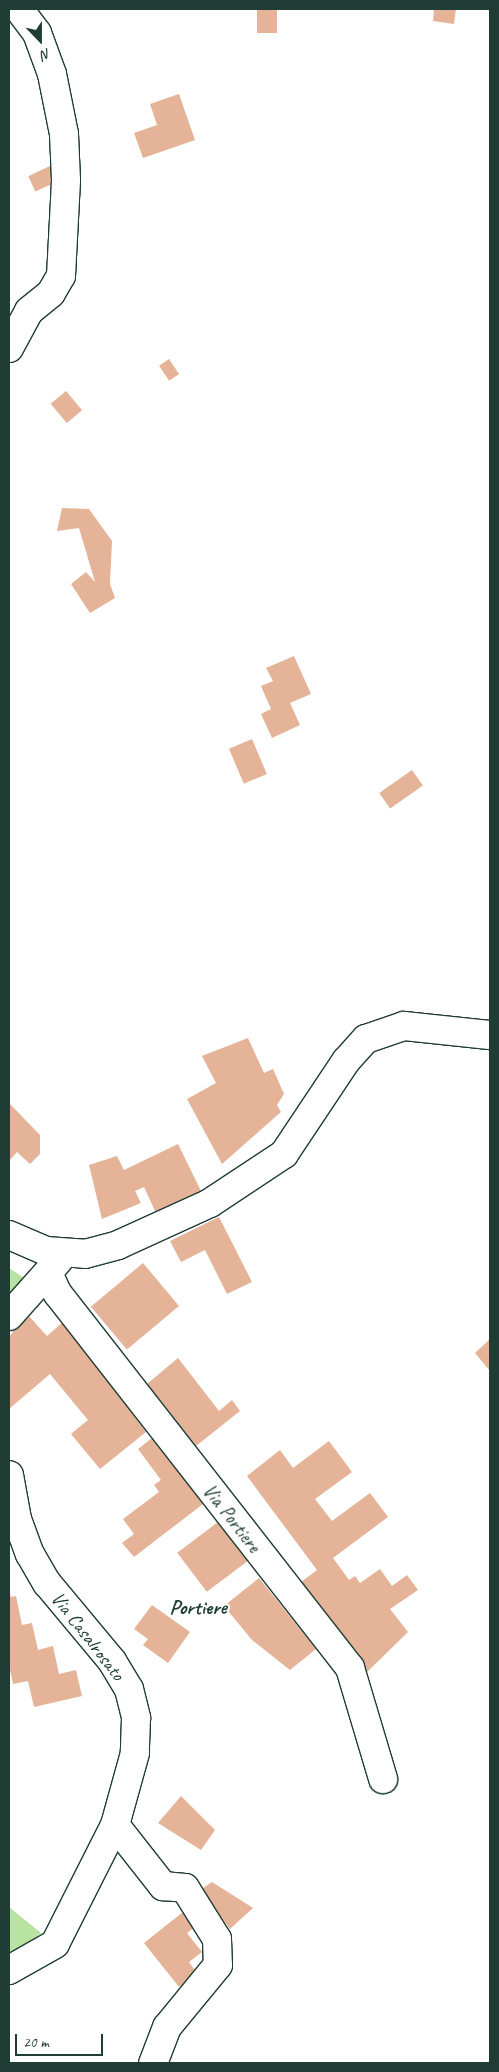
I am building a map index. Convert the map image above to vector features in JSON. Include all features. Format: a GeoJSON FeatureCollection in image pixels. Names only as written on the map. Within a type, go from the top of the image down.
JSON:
{"type":"FeatureCollection","features":[{"type":"Feature","properties":{"kind":"street"},"geometry":{"type":"LineString","coordinates":[[9,348],[29,311],[51,293],[61,276],[66,180],[64,134],[52,74],[37,33],[19,9]]}},
{"type":"Feature","properties":{"kind":"street"},"geometry":{"type":"LineString","coordinates":[[9,1235],[46,1251],[85,1254],[118,1245],[210,1203],[260,1173],[284,1154],[346,1061],[366,1039],[404,1026],[490,1035]]}},
{"type":"Feature","properties":{"kind":"street"},"geometry":{"type":"LineString","coordinates":[[9,1316],[65,1252]]}},
{"type":"Feature","properties":{"kind":"street","name":"Via Portiere"},"geometry":{"type":"LineString","coordinates":[[48,1273],[58,1294],[350,1668],[383,1779]]}},
{"type":"Feature","properties":{"kind":"street","name":"Via Casalrosato"},"geometry":{"type":"LineString","coordinates":[[9,1474],[17,1520],[34,1562],[129,1689],[136,1718],[135,1752],[115,1825],[55,1944],[9,1970]]}},
{"type":"Feature","properties":{"kind":"street"},"geometry":{"type":"LineString","coordinates":[[115,1825],[163,1886],[185,1888],[217,1939],[218,1965],[167,2027],[153,2063]]}},
{"type":"Feature","properties":{"kind":"green space"},"geometry":{"type":"Polygon","coordinates":[[[9,1268],[24,1278],[9,1293],[9,1268]]]}},
{"type":"Feature","properties":{"kind":"green space"},"geometry":{"type":"Polygon","coordinates":[[[9,1907],[41,1933],[9,1959],[9,1907]]]}},
{"type":"Feature","properties":{"kind":"building"},"geometry":{"type":"Polygon","coordinates":[[[257,9],[277,9],[277,33],[257,33],[257,9]]]}},
{"type":"Feature","properties":{"kind":"building"},"geometry":{"type":"Polygon","coordinates":[[[434,9],[456,9],[454,24],[433,21],[434,9]]]}},
{"type":"Feature","properties":{"kind":"building"},"geometry":{"type":"Polygon","coordinates":[[[179,94],[195,140],[143,158],[134,133],[157,125],[150,104],[179,94]]]}},
{"type":"Feature","properties":{"kind":"building"},"geometry":{"type":"Polygon","coordinates":[[[50,166],[57,181],[35,192],[28,176],[50,166]]]}},
{"type":"Feature","properties":{"kind":"building"},"geometry":{"type":"Polygon","coordinates":[[[169,359],[179,374],[169,381],[159,366],[169,359]]]}},
{"type":"Feature","properties":{"kind":"building"},"geometry":{"type":"Polygon","coordinates":[[[66,391],[82,410],[67,423],[51,404],[66,391]]]}},
{"type":"Feature","properties":{"kind":"building"},"geometry":{"type":"Polygon","coordinates":[[[62,508],[89,509],[112,541],[110,584],[115,598],[90,613],[71,584],[86,572],[95,582],[79,528],[57,531],[62,508]]]}},
{"type":"Feature","properties":{"kind":"building"},"geometry":{"type":"Polygon","coordinates":[[[294,656],[311,694],[290,703],[300,725],[272,738],[261,714],[271,709],[261,686],[273,681],[266,668],[294,656]]]}},
{"type":"Feature","properties":{"kind":"building"},"geometry":{"type":"Polygon","coordinates":[[[252,739],[267,774],[244,784],[229,749],[252,739]]]}},
{"type":"Feature","properties":{"kind":"building"},"geometry":{"type":"Polygon","coordinates":[[[412,770],[423,786],[390,809],[379,793],[412,770]]]}},
{"type":"Feature","properties":{"kind":"building"},"geometry":{"type":"Polygon","coordinates":[[[248,1038],[264,1073],[273,1069],[284,1094],[277,1105],[281,1112],[222,1164],[187,1099],[216,1083],[202,1056],[248,1038]]]}},
{"type":"Feature","properties":{"kind":"building"},"geometry":{"type":"Polygon","coordinates":[[[9,1103],[40,1135],[40,1154],[30,1164],[17,1152],[9,1161],[9,1103]]]}},
{"type":"Feature","properties":{"kind":"building"},"geometry":{"type":"Polygon","coordinates":[[[178,1144],[201,1191],[156,1213],[144,1187],[135,1191],[141,1203],[102,1219],[89,1165],[117,1156],[124,1170],[178,1144]]]}},
{"type":"Feature","properties":{"kind":"building"},"geometry":{"type":"Polygon","coordinates":[[[219,1217],[252,1282],[227,1294],[205,1250],[181,1262],[170,1241],[219,1217]]]}},
{"type":"Feature","properties":{"kind":"building"},"geometry":{"type":"Polygon","coordinates":[[[143,1263],[179,1306],[127,1350],[91,1307],[143,1263]]]}},
{"type":"Feature","properties":{"kind":"building"},"geometry":{"type":"Polygon","coordinates":[[[27,1314],[47,1336],[64,1321],[146,1432],[100,1469],[71,1434],[88,1420],[50,1374],[9,1409],[9,1337],[27,1314]]]}},
{"type":"Feature","properties":{"kind":"building"},"geometry":{"type":"Polygon","coordinates":[[[490,1339],[490,1371],[475,1353],[490,1339]]]}},
{"type":"Feature","properties":{"kind":"building"},"geometry":{"type":"Polygon","coordinates":[[[178,1358],[219,1411],[232,1400],[240,1411],[196,1446],[147,1384],[178,1358]]]}},
{"type":"Feature","properties":{"kind":"building"},"geometry":{"type":"Polygon","coordinates":[[[152,1438],[203,1504],[134,1557],[122,1543],[134,1534],[123,1519],[159,1492],[154,1485],[161,1480],[138,1449],[152,1438]]]}},
{"type":"Feature","properties":{"kind":"building"},"geometry":{"type":"Polygon","coordinates":[[[329,1441],[352,1472],[315,1499],[332,1521],[370,1493],[388,1517],[333,1558],[349,1580],[355,1576],[360,1583],[380,1569],[392,1586],[407,1575],[418,1590],[390,1609],[408,1632],[365,1674],[301,1582],[317,1570],[247,1476],[280,1450],[293,1468],[329,1441]]]}},
{"type":"Feature","properties":{"kind":"building"},"geometry":{"type":"Polygon","coordinates":[[[218,1522],[247,1561],[207,1592],[177,1553],[218,1522]]]}},
{"type":"Feature","properties":{"kind":"building"},"geometry":{"type":"Polygon","coordinates":[[[259,1578],[316,1649],[290,1670],[252,1640],[224,1606],[259,1578]]]}},
{"type":"Feature","properties":{"kind":"building"},"geometry":{"type":"Polygon","coordinates":[[[9,1591],[11,1597],[16,1596],[22,1625],[32,1623],[38,1650],[53,1646],[59,1674],[76,1670],[82,1696],[34,1707],[28,1681],[13,1684],[9,1665],[9,1591]]]}},
{"type":"Feature","properties":{"kind":"building"},"geometry":{"type":"Polygon","coordinates":[[[152,1605],[190,1632],[168,1663],[143,1645],[148,1639],[134,1629],[152,1605]]]}},
{"type":"Feature","properties":{"kind":"building"},"geometry":{"type":"Polygon","coordinates":[[[181,1796],[215,1830],[201,1850],[158,1823],[181,1796]]]}},
{"type":"Feature","properties":{"kind":"building"},"geometry":{"type":"Polygon","coordinates":[[[212,1882],[253,1908],[230,1929],[200,1890],[212,1882]]]}},
{"type":"Feature","properties":{"kind":"building"},"geometry":{"type":"Polygon","coordinates":[[[183,1912],[195,1927],[187,1933],[202,1952],[189,1962],[197,1973],[179,1987],[144,1943],[183,1912]]]}},
{"type":"Feature","properties":{"kind":"district","name":"Portiere"},"geometry":{"type":"Point","coordinates":[198,1607]}}]}
